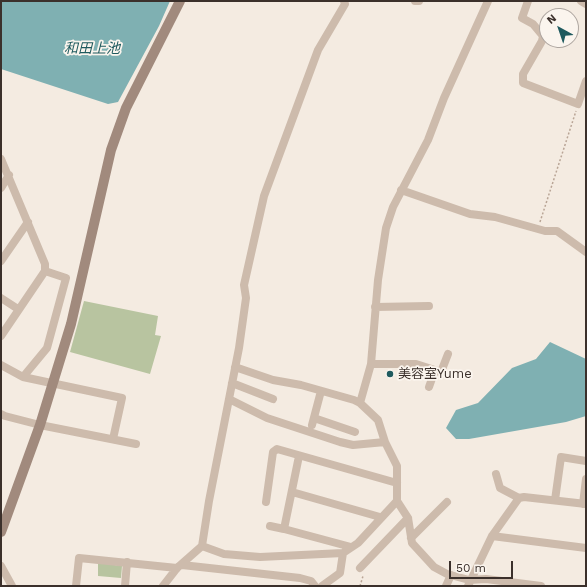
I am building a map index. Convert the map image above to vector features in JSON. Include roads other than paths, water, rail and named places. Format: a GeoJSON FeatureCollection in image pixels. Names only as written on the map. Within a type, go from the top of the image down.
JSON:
{"type":"FeatureCollection","features":[{"type":"Feature","properties":{"kind":"street"},"geometry":{"type":"LineString","coordinates":[[1,532],[40,425],[53,384],[84,271],[111,150],[126,108],[180,1]]}},
{"type":"Feature","properties":{"kind":"street"},"geometry":{"type":"LineString","coordinates":[[414,1],[419,1]]}},
{"type":"Feature","properties":{"kind":"street"},"geometry":{"type":"LineString","coordinates":[[360,403],[371,364],[375,308],[386,228],[401,190],[428,140],[444,98],[488,1]]}},
{"type":"Feature","properties":{"kind":"street"},"geometry":{"type":"LineString","coordinates":[[528,1],[522,18],[533,24],[543,36],[542,41],[522,74],[523,83],[578,104],[586,81]]}},
{"type":"Feature","properties":{"kind":"street"},"geometry":{"type":"LineString","coordinates":[[581,1],[586,4]]}},
{"type":"Feature","properties":{"kind":"street"},"geometry":{"type":"LineString","coordinates":[[163,586],[180,566],[202,546],[209,501],[235,367],[246,298],[244,285],[264,196],[318,50],[347,2]]}},
{"type":"Feature","properties":{"kind":"street"},"geometry":{"type":"LineString","coordinates":[[1,159],[45,264],[45,271],[1,336]]}},
{"type":"Feature","properties":{"kind":"street"},"geometry":{"type":"LineString","coordinates":[[1,188],[9,175]]}},
{"type":"Feature","properties":{"kind":"street"},"geometry":{"type":"LineString","coordinates":[[401,190],[470,214],[495,217],[545,232],[557,231],[586,252]]}},
{"type":"Feature","properties":{"kind":"street"},"geometry":{"type":"LineString","coordinates":[[1,261],[28,222]]}},
{"type":"Feature","properties":{"kind":"street"},"geometry":{"type":"LineString","coordinates":[[23,377],[47,348],[66,278],[45,271]]}},
{"type":"Feature","properties":{"kind":"street"},"geometry":{"type":"LineString","coordinates":[[1,298],[18,309]]}},
{"type":"Feature","properties":{"kind":"street"},"geometry":{"type":"LineString","coordinates":[[375,308],[429,306]]}},
{"type":"Feature","properties":{"kind":"street"},"geometry":{"type":"LineString","coordinates":[[371,364],[416,364],[441,372],[448,354]]}},
{"type":"Feature","properties":{"kind":"street"},"geometry":{"type":"LineString","coordinates":[[1,365],[23,377],[122,398],[113,439]]}},
{"type":"Feature","properties":{"kind":"street"},"geometry":{"type":"LineString","coordinates":[[235,367],[273,380],[321,391],[360,403],[378,420],[385,442],[397,466],[397,501],[408,518],[412,543],[421,555],[434,567],[468,583],[486,579],[541,586]]}},
{"type":"Feature","properties":{"kind":"street"},"geometry":{"type":"LineString","coordinates":[[428,387],[435,370]]}},
{"type":"Feature","properties":{"kind":"street"},"geometry":{"type":"LineString","coordinates":[[232,383],[273,399]]}},
{"type":"Feature","properties":{"kind":"street"},"geometry":{"type":"LineString","coordinates":[[321,391],[313,422],[355,432]]}},
{"type":"Feature","properties":{"kind":"street"},"geometry":{"type":"LineString","coordinates":[[229,399],[267,418],[340,442],[353,445],[385,442]]}},
{"type":"Feature","properties":{"kind":"street"},"geometry":{"type":"LineString","coordinates":[[1,414],[40,425],[136,444]]}},
{"type":"Feature","properties":{"kind":"street"},"geometry":{"type":"LineString","coordinates":[[266,502],[273,452],[277,449],[397,483]]}},
{"type":"Feature","properties":{"kind":"street"},"geometry":{"type":"LineString","coordinates":[[284,529],[299,456]]}},
{"type":"Feature","properties":{"kind":"street"},"geometry":{"type":"LineString","coordinates":[[555,500],[561,457],[586,461]]}},
{"type":"Feature","properties":{"kind":"street"},"geometry":{"type":"LineString","coordinates":[[496,474],[500,488],[519,498],[524,497],[584,504],[586,479]]}},
{"type":"Feature","properties":{"kind":"street"},"geometry":{"type":"LineString","coordinates":[[292,492],[380,517]]}},
{"type":"Feature","properties":{"kind":"street"},"geometry":{"type":"LineString","coordinates":[[468,583],[492,536],[519,498]]}},
{"type":"Feature","properties":{"kind":"street"},"geometry":{"type":"LineString","coordinates":[[202,546],[224,554],[260,557],[343,552],[364,537],[380,517],[397,501]]}},
{"type":"Feature","properties":{"kind":"street"},"geometry":{"type":"LineString","coordinates":[[411,538],[447,502]]}},
{"type":"Feature","properties":{"kind":"street"},"geometry":{"type":"LineString","coordinates":[[360,568],[408,518]]}},
{"type":"Feature","properties":{"kind":"street"},"geometry":{"type":"LineString","coordinates":[[270,526],[351,547]]}},
{"type":"Feature","properties":{"kind":"street"},"geometry":{"type":"LineString","coordinates":[[492,536],[586,548]]}},
{"type":"Feature","properties":{"kind":"street"},"geometry":{"type":"LineString","coordinates":[[322,586],[340,572],[343,552]]}},
{"type":"Feature","properties":{"kind":"street"},"geometry":{"type":"LineString","coordinates":[[76,586],[79,558],[300,578],[311,581],[315,586]]}},
{"type":"Feature","properties":{"kind":"street"},"geometry":{"type":"LineString","coordinates":[[124,586],[127,562]]}},
{"type":"Feature","properties":{"kind":"street"},"geometry":{"type":"LineString","coordinates":[[1,566],[12,586]]}},
{"type":"Feature","properties":{"kind":"street"},"geometry":{"type":"LineString","coordinates":[[446,586],[451,575]]}},
{"type":"Feature","properties":{"kind":"water","name":"和田上池"},"geometry":{"type":"Polygon","coordinates":[[[1,1],[170,1],[159,26],[118,102],[108,104],[1,69],[1,1]]]}},
{"type":"Feature","properties":{"kind":"water"},"geometry":{"type":"Polygon","coordinates":[[[550,342],[586,359],[586,416],[566,422],[469,439],[456,439],[446,428],[456,410],[478,403],[512,368],[536,359],[550,342]]]}},
{"type":"Feature","properties":{"kind":"place","name":"美容室Yume"},"geometry":{"type":"Point","coordinates":[390,374]}}]}
